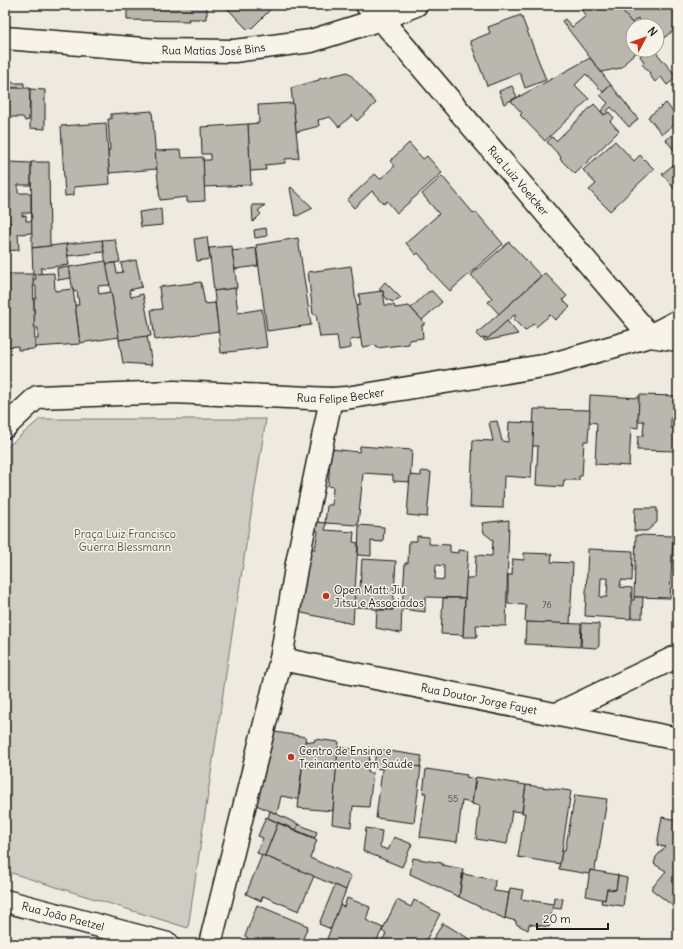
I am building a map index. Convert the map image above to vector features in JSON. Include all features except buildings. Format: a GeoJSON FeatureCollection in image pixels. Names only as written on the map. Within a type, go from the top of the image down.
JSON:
{"type":"FeatureCollection","features":[{"type":"Feature","properties":{"kind":"street","name":"Rua Matias José Bins"},"geometry":{"type":"LineString","coordinates":[[5,38],[156,50],[234,51],[311,41],[374,12],[416,5]]}},
{"type":"Feature","properties":{"kind":"street","name":"Rua Luiz Voelcker"},"geometry":{"type":"LineString","coordinates":[[374,12],[650,336]]}},
{"type":"Feature","properties":{"kind":"street","name":"Rua Felipe Becker"},"geometry":{"type":"LineString","coordinates":[[5,428],[37,398],[174,392],[331,399],[346,398],[549,365],[650,336],[678,321]]}},
{"type":"Feature","properties":{"kind":"street"},"geometry":{"type":"LineString","coordinates":[[650,336],[678,340]]}},
{"type":"Feature","properties":{"kind":"street"},"geometry":{"type":"LineString","coordinates":[[210,944],[281,659],[296,568],[331,399]]}},
{"type":"Feature","properties":{"kind":"street"},"geometry":{"type":"LineString","coordinates":[[558,714],[678,656]]}},
{"type":"Feature","properties":{"kind":"street","name":"Rua Doutor Jorge Fayet"},"geometry":{"type":"LineString","coordinates":[[281,659],[678,739]]}},
{"type":"Feature","properties":{"kind":"street","name":"Rua João Paetzel"},"geometry":{"type":"LineString","coordinates":[[5,901],[168,944]]}},
{"type":"Feature","properties":{"kind":"green space","name":"Praça Luiz Francisco Guerra Blessmann"},"geometry":{"type":"Polygon","coordinates":[[[40,419],[266,419],[188,928],[5,871],[5,449],[40,419]]]}},
{"type":"Feature","properties":{"kind":"place","name":"Open Matt: Jiu Jitsu e Associados"},"geometry":{"type":"Point","coordinates":[326,596]}},
{"type":"Feature","properties":{"kind":"place","name":"Centro de Ensino e Treinamento em Saúde"},"geometry":{"type":"Point","coordinates":[291,757]}}]}
